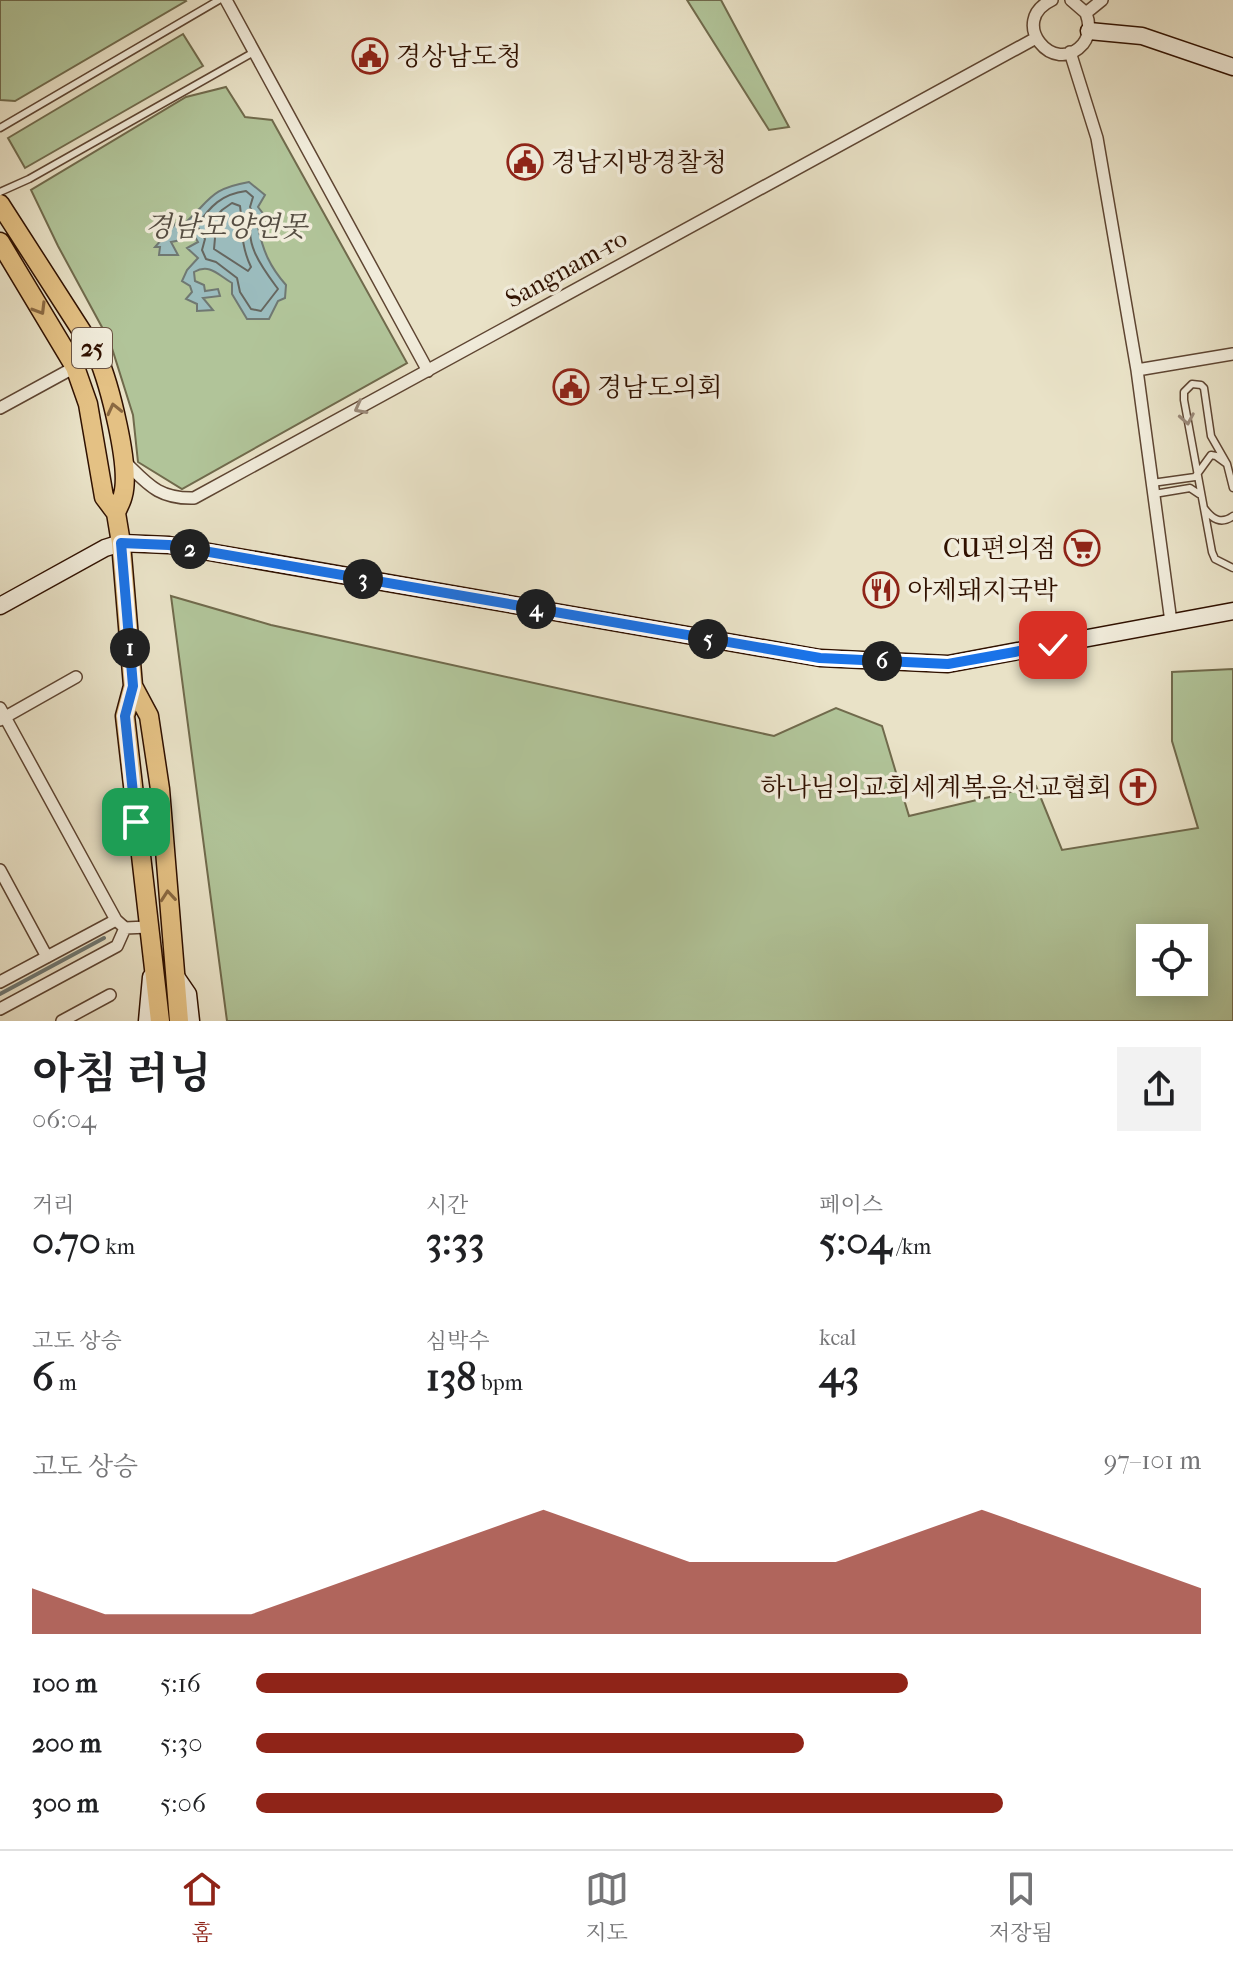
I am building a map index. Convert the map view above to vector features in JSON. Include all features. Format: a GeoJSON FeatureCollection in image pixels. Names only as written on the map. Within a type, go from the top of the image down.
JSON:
{"type":"FeatureCollection","features":[{"type":"Feature","properties":{"kind":"main road","name":"25"},"geometry":{"type":"LineString","coordinates":[[0,204],[97,355],[116,415],[124,493],[116,513],[133,686],[125,716],[160,1021]]}},
{"type":"Feature","properties":{"kind":"main road"},"geometry":{"type":"LineString","coordinates":[[0,242],[75,367],[88,404],[104,497],[116,513]]}},
{"type":"Feature","properties":{"kind":"main road","name":"25"},"geometry":{"type":"LineString","coordinates":[[133,686],[149,716],[160,789],[179,1021]]}},
{"type":"Feature","properties":{"kind":"street"},"geometry":{"type":"LineString","coordinates":[[226,0],[428,371]]}},
{"type":"Feature","properties":{"kind":"street"},"geometry":{"type":"LineString","coordinates":[[1052,0],[1041,7],[1033,24],[1036,38],[1045,49],[1054,53],[1070,52],[1081,46],[1089,31],[1086,13],[1071,0]]}},
{"type":"Feature","properties":{"kind":"street"},"geometry":{"type":"LineString","coordinates":[[1086,13],[1102,0]]}},
{"type":"Feature","properties":{"kind":"street"},"geometry":{"type":"LineString","coordinates":[[1089,31],[1142,36],[1233,67]]}},
{"type":"Feature","properties":{"kind":"street","name":"Sangnam-ro"},"geometry":{"type":"LineString","coordinates":[[122,458],[151,487],[174,498],[194,498],[1036,38]]}},
{"type":"Feature","properties":{"kind":"street"},"geometry":{"type":"LineString","coordinates":[[1070,52],[1097,138],[1137,370],[1171,622]]}},
{"type":"Feature","properties":{"kind":"street"},"geometry":{"type":"LineString","coordinates":[[1137,370],[1233,354]]}},
{"type":"Feature","properties":{"kind":"street"},"geometry":{"type":"LineString","coordinates":[[0,408],[97,355]]}},
{"type":"Feature","properties":{"kind":"street"},"geometry":{"type":"LineString","coordinates":[[0,606],[105,548],[121,543],[169,545],[820,658],[948,664],[1233,611]]}},
{"type":"Feature","properties":{"kind":"street"},"geometry":{"type":"LineString","coordinates":[[0,1009],[117,946],[120,924],[2,715],[76,677]]}},
{"type":"Feature","properties":{"kind":"street"},"geometry":{"type":"LineString","coordinates":[[0,870],[47,957]]}},
{"type":"Feature","properties":{"kind":"street"},"geometry":{"type":"LineString","coordinates":[[0,982],[120,924],[148,927]]}},
{"type":"Feature","properties":{"kind":"street"},"geometry":{"type":"LineString","coordinates":[[147,1021],[153,963]]}},
{"type":"Feature","properties":{"kind":"street"},"geometry":{"type":"LineString","coordinates":[[174,973],[188,994],[191,1021]]}},
{"type":"Feature","properties":{"kind":"street"},"geometry":{"type":"LineString","coordinates":[[62,1021],[110,995]]}},
{"type":"Feature","properties":{"kind":"lane"},"geometry":{"type":"LineString","coordinates":[[0,128],[219,0]]}},
{"type":"Feature","properties":{"kind":"lane"},"geometry":{"type":"LineString","coordinates":[[0,192],[29,179],[254,52]]}},
{"type":"Feature","properties":{"kind":"lane"},"geometry":{"type":"LineString","coordinates":[[1233,488],[1227,464],[1211,436],[1204,388],[1192,384],[1184,392],[1184,400],[1203,506],[1215,559],[1233,568]]}},
{"type":"Feature","properties":{"kind":"lane"},"geometry":{"type":"LineString","coordinates":[[1153,489],[1197,475],[1211,455],[1227,464]]}},
{"type":"Feature","properties":{"kind":"lane"},"geometry":{"type":"LineString","coordinates":[[1153,489],[1195,489],[1203,506],[1215,520],[1228,520],[1233,516]]}},
{"type":"Feature","properties":{"kind":"green space"},"geometry":{"type":"Polygon","coordinates":[[[0,0],[186,1],[15,101],[0,100],[0,0]]]}},
{"type":"Feature","properties":{"kind":"green space"},"geometry":{"type":"Polygon","coordinates":[[[687,0],[721,0],[789,127],[769,130],[687,0]]]}},
{"type":"Feature","properties":{"kind":"green space"},"geometry":{"type":"Polygon","coordinates":[[[183,34],[203,66],[25,168],[8,138],[183,34]]]}},
{"type":"Feature","properties":{"kind":"green space"},"geometry":{"type":"Polygon","coordinates":[[[226,87],[245,117],[272,120],[407,363],[182,489],[138,462],[133,415],[110,342],[31,190],[186,97],[226,87]]]}},
{"type":"Feature","properties":{"kind":"green space"},"geometry":{"type":"Polygon","coordinates":[[[171,596],[271,625],[774,736],[836,708],[882,726],[909,816],[1036,786],[1062,850],[1198,828],[1172,741],[1172,672],[1233,669],[1233,1021],[227,1021],[171,596]]]}},
{"type":"Feature","properties":{"kind":"water","name":"경남모양연못"},"geometry":{"type":"Polygon","coordinates":[[[249,182],[265,195],[258,207],[265,216],[258,227],[268,258],[286,285],[285,298],[278,301],[269,319],[247,319],[232,294],[232,283],[205,269],[194,272],[195,281],[204,285],[205,291],[218,289],[220,296],[203,298],[213,310],[197,311],[197,304],[186,299],[192,292],[190,286],[182,281],[198,258],[187,248],[198,242],[194,235],[186,234],[181,240],[171,242],[178,255],[159,255],[160,247],[155,247],[183,215],[184,224],[218,192],[249,182]]]}},
{"type":"Feature","properties":{"kind":"waterway"},"geometry":{"type":"LineString","coordinates":[[0,994],[104,938]]}},
{"type":"Feature","properties":{"kind":"place","name":"경상남도청"},"geometry":{"type":"Point","coordinates":[370,56]}},
{"type":"Feature","properties":{"kind":"place","name":"경남지방경찰청"},"geometry":{"type":"Point","coordinates":[525,162]}},
{"type":"Feature","properties":{"kind":"place","name":"경남도의회"},"geometry":{"type":"Point","coordinates":[571,387]}},
{"type":"Feature","properties":{"kind":"place","name":"CU편의점"},"geometry":{"type":"Point","coordinates":[1082,548]}},
{"type":"Feature","properties":{"kind":"place","name":"아제돼지국박"},"geometry":{"type":"Point","coordinates":[881,590]}},
{"type":"Feature","properties":{"kind":"place","name":"하나님의교회세계복음선교협회"},"geometry":{"type":"Point","coordinates":[1138,787]}},
{"type":"Feature","properties":{"kind":"route"},"geometry":{"type":"LineString","coordinates":[[136,822],[125,716],[133,686],[121,543],[169,545],[820,658],[948,664],[1053,645]]}}]}
